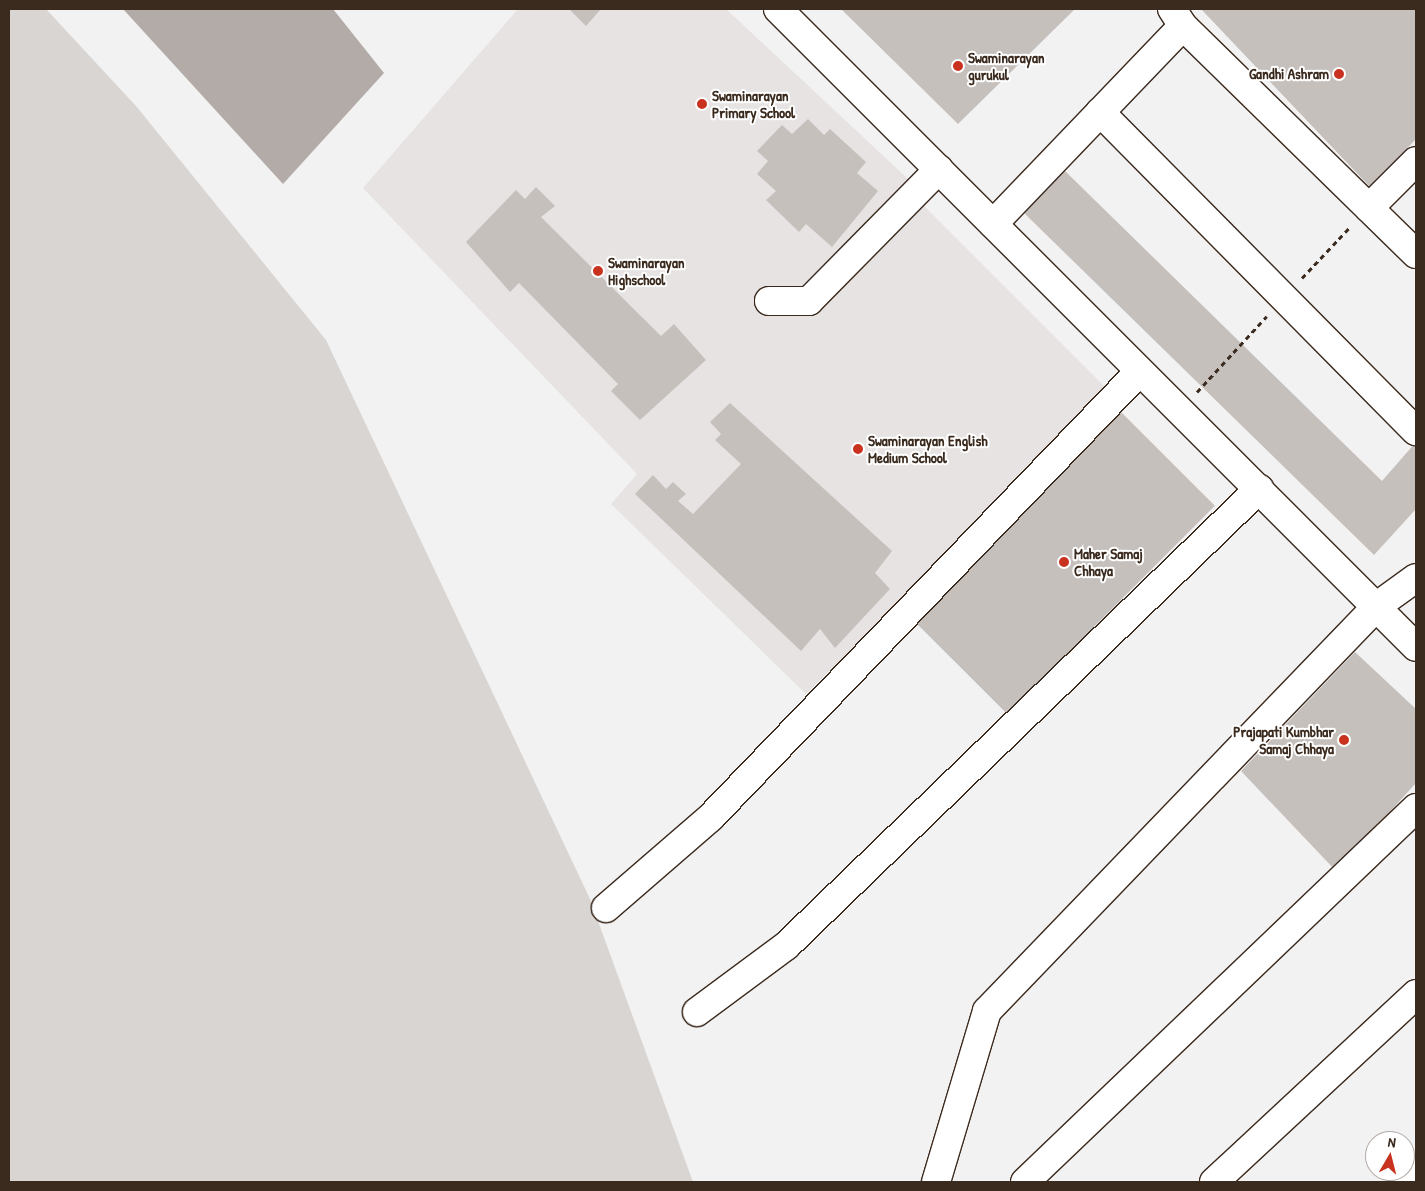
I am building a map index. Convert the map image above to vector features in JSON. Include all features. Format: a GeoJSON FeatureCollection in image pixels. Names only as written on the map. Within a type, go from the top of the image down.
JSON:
{"type":"FeatureCollection","features":[{"type":"Feature","properties":{"kind":"street"},"geometry":{"type":"LineString","coordinates":[[778,9],[1416,647]]}},
{"type":"Feature","properties":{"kind":"street"},"geometry":{"type":"LineString","coordinates":[[993,224],[1100,112],[1178,17],[1416,254]]}},
{"type":"Feature","properties":{"kind":"street"},"geometry":{"type":"LineString","coordinates":[[1100,112],[1416,431]]}},
{"type":"Feature","properties":{"kind":"street"},"geometry":{"type":"LineString","coordinates":[[1368,208],[1416,161]]}},
{"type":"Feature","properties":{"kind":"street"},"geometry":{"type":"LineString","coordinates":[[769,301],[809,301],[939,169]]}},
{"type":"Feature","properties":{"kind":"street"},"geometry":{"type":"LineString","coordinates":[[606,908],[710,818],[1140,371]]}},
{"type":"Feature","properties":{"kind":"street"},"geometry":{"type":"LineString","coordinates":[[697,1012],[786,946],[1259,489]]}},
{"type":"Feature","properties":{"kind":"street"},"geometry":{"type":"LineString","coordinates":[[936,1182],[987,1011],[1377,606],[1416,578]]}},
{"type":"Feature","properties":{"kind":"street"},"geometry":{"type":"LineString","coordinates":[[1025,1182],[1416,808]]}},
{"type":"Feature","properties":{"kind":"street"},"geometry":{"type":"LineString","coordinates":[[1214,1182],[1416,994]]}},
{"type":"Feature","properties":{"kind":"street"},"geometry":{"type":"LineString","coordinates":[[1402,1182],[1416,1169]]}},
{"type":"Feature","properties":{"kind":"shaded area"},"geometry":{"type":"Polygon","coordinates":[[[9,9],[46,9],[136,106],[326,340],[590,899],[693,1182],[9,1182],[9,9]]]}},
{"type":"Feature","properties":{"kind":"shaded area"},"geometry":{"type":"Polygon","coordinates":[[[123,9],[333,9],[384,73],[283,184],[123,9]]]}},
{"type":"Feature","properties":{"kind":"shaded area"},"geometry":{"type":"Polygon","coordinates":[[[518,9],[726,9],[907,178],[924,206],[1112,394],[806,694],[611,504],[637,474],[363,188],[518,9]]]}},
{"type":"Feature","properties":{"kind":"building"},"geometry":{"type":"Polygon","coordinates":[[[569,9],[601,9],[586,26],[569,9]]]}},
{"type":"Feature","properties":{"kind":"building","name":"Swaminarayan gurukul"},"geometry":{"type":"Polygon","coordinates":[[[841,9],[1075,9],[958,124],[841,9]]]}},
{"type":"Feature","properties":{"kind":"building","name":"Gandhi Ashram"},"geometry":{"type":"Polygon","coordinates":[[[1201,9],[1416,9],[1416,139],[1370,187],[1201,9]]]}},
{"type":"Feature","properties":{"kind":"building"},"geometry":{"type":"Polygon","coordinates":[[[808,119],[824,135],[830,129],[866,162],[857,173],[878,191],[832,247],[806,224],[799,232],[766,200],[776,191],[757,174],[768,161],[757,151],[782,125],[792,134],[808,119]]]}},
{"type":"Feature","properties":{"kind":"building"},"geometry":{"type":"Polygon","coordinates":[[[1065,171],[1382,481],[1416,442],[1416,509],[1374,555],[1022,211],[1065,171]]]}},
{"type":"Feature","properties":{"kind":"building"},"geometry":{"type":"Polygon","coordinates":[[[536,187],[555,206],[541,217],[661,336],[674,324],[706,360],[640,420],[611,391],[618,384],[519,283],[510,292],[466,242],[516,190],[525,199],[536,187]]]}},
{"type":"Feature","properties":{"kind":"building"},"geometry":{"type":"Polygon","coordinates":[[[730,403],[892,551],[875,573],[890,589],[835,648],[820,629],[801,651],[635,494],[653,475],[666,489],[673,482],[686,494],[678,501],[693,514],[741,464],[715,440],[721,434],[710,422],[730,403]]]}},
{"type":"Feature","properties":{"kind":"building","name":"Maher Samaj Chhaya"},"geometry":{"type":"Polygon","coordinates":[[[1118,409],[1215,506],[1007,714],[910,617],[1118,409]]]}},
{"type":"Feature","properties":{"kind":"building","name":"Prajapati Kumbhar Samaj Chhaya"},"geometry":{"type":"Polygon","coordinates":[[[1355,652],[1416,709],[1416,783],[1336,871],[1241,771],[1355,652]]]}},
{"type":"Feature","properties":{"kind":"place","name":"Swaminarayan gurukul"},"geometry":{"type":"Point","coordinates":[958,66]}},
{"type":"Feature","properties":{"kind":"place","name":"Gandhi Ashram"},"geometry":{"type":"Point","coordinates":[1339,74]}},
{"type":"Feature","properties":{"kind":"place","name":"Swaminarayan Primary School"},"geometry":{"type":"Point","coordinates":[702,104]}},
{"type":"Feature","properties":{"kind":"place","name":"Swaminarayan Highschool"},"geometry":{"type":"Point","coordinates":[598,271]}},
{"type":"Feature","properties":{"kind":"place","name":"Swaminarayan English Medium School"},"geometry":{"type":"Point","coordinates":[858,449]}},
{"type":"Feature","properties":{"kind":"place","name":"Maher Samaj Chhaya"},"geometry":{"type":"Point","coordinates":[1064,562]}},
{"type":"Feature","properties":{"kind":"place","name":"Prajapati Kumbhar Samaj Chhaya"},"geometry":{"type":"Point","coordinates":[1344,740]}}]}
